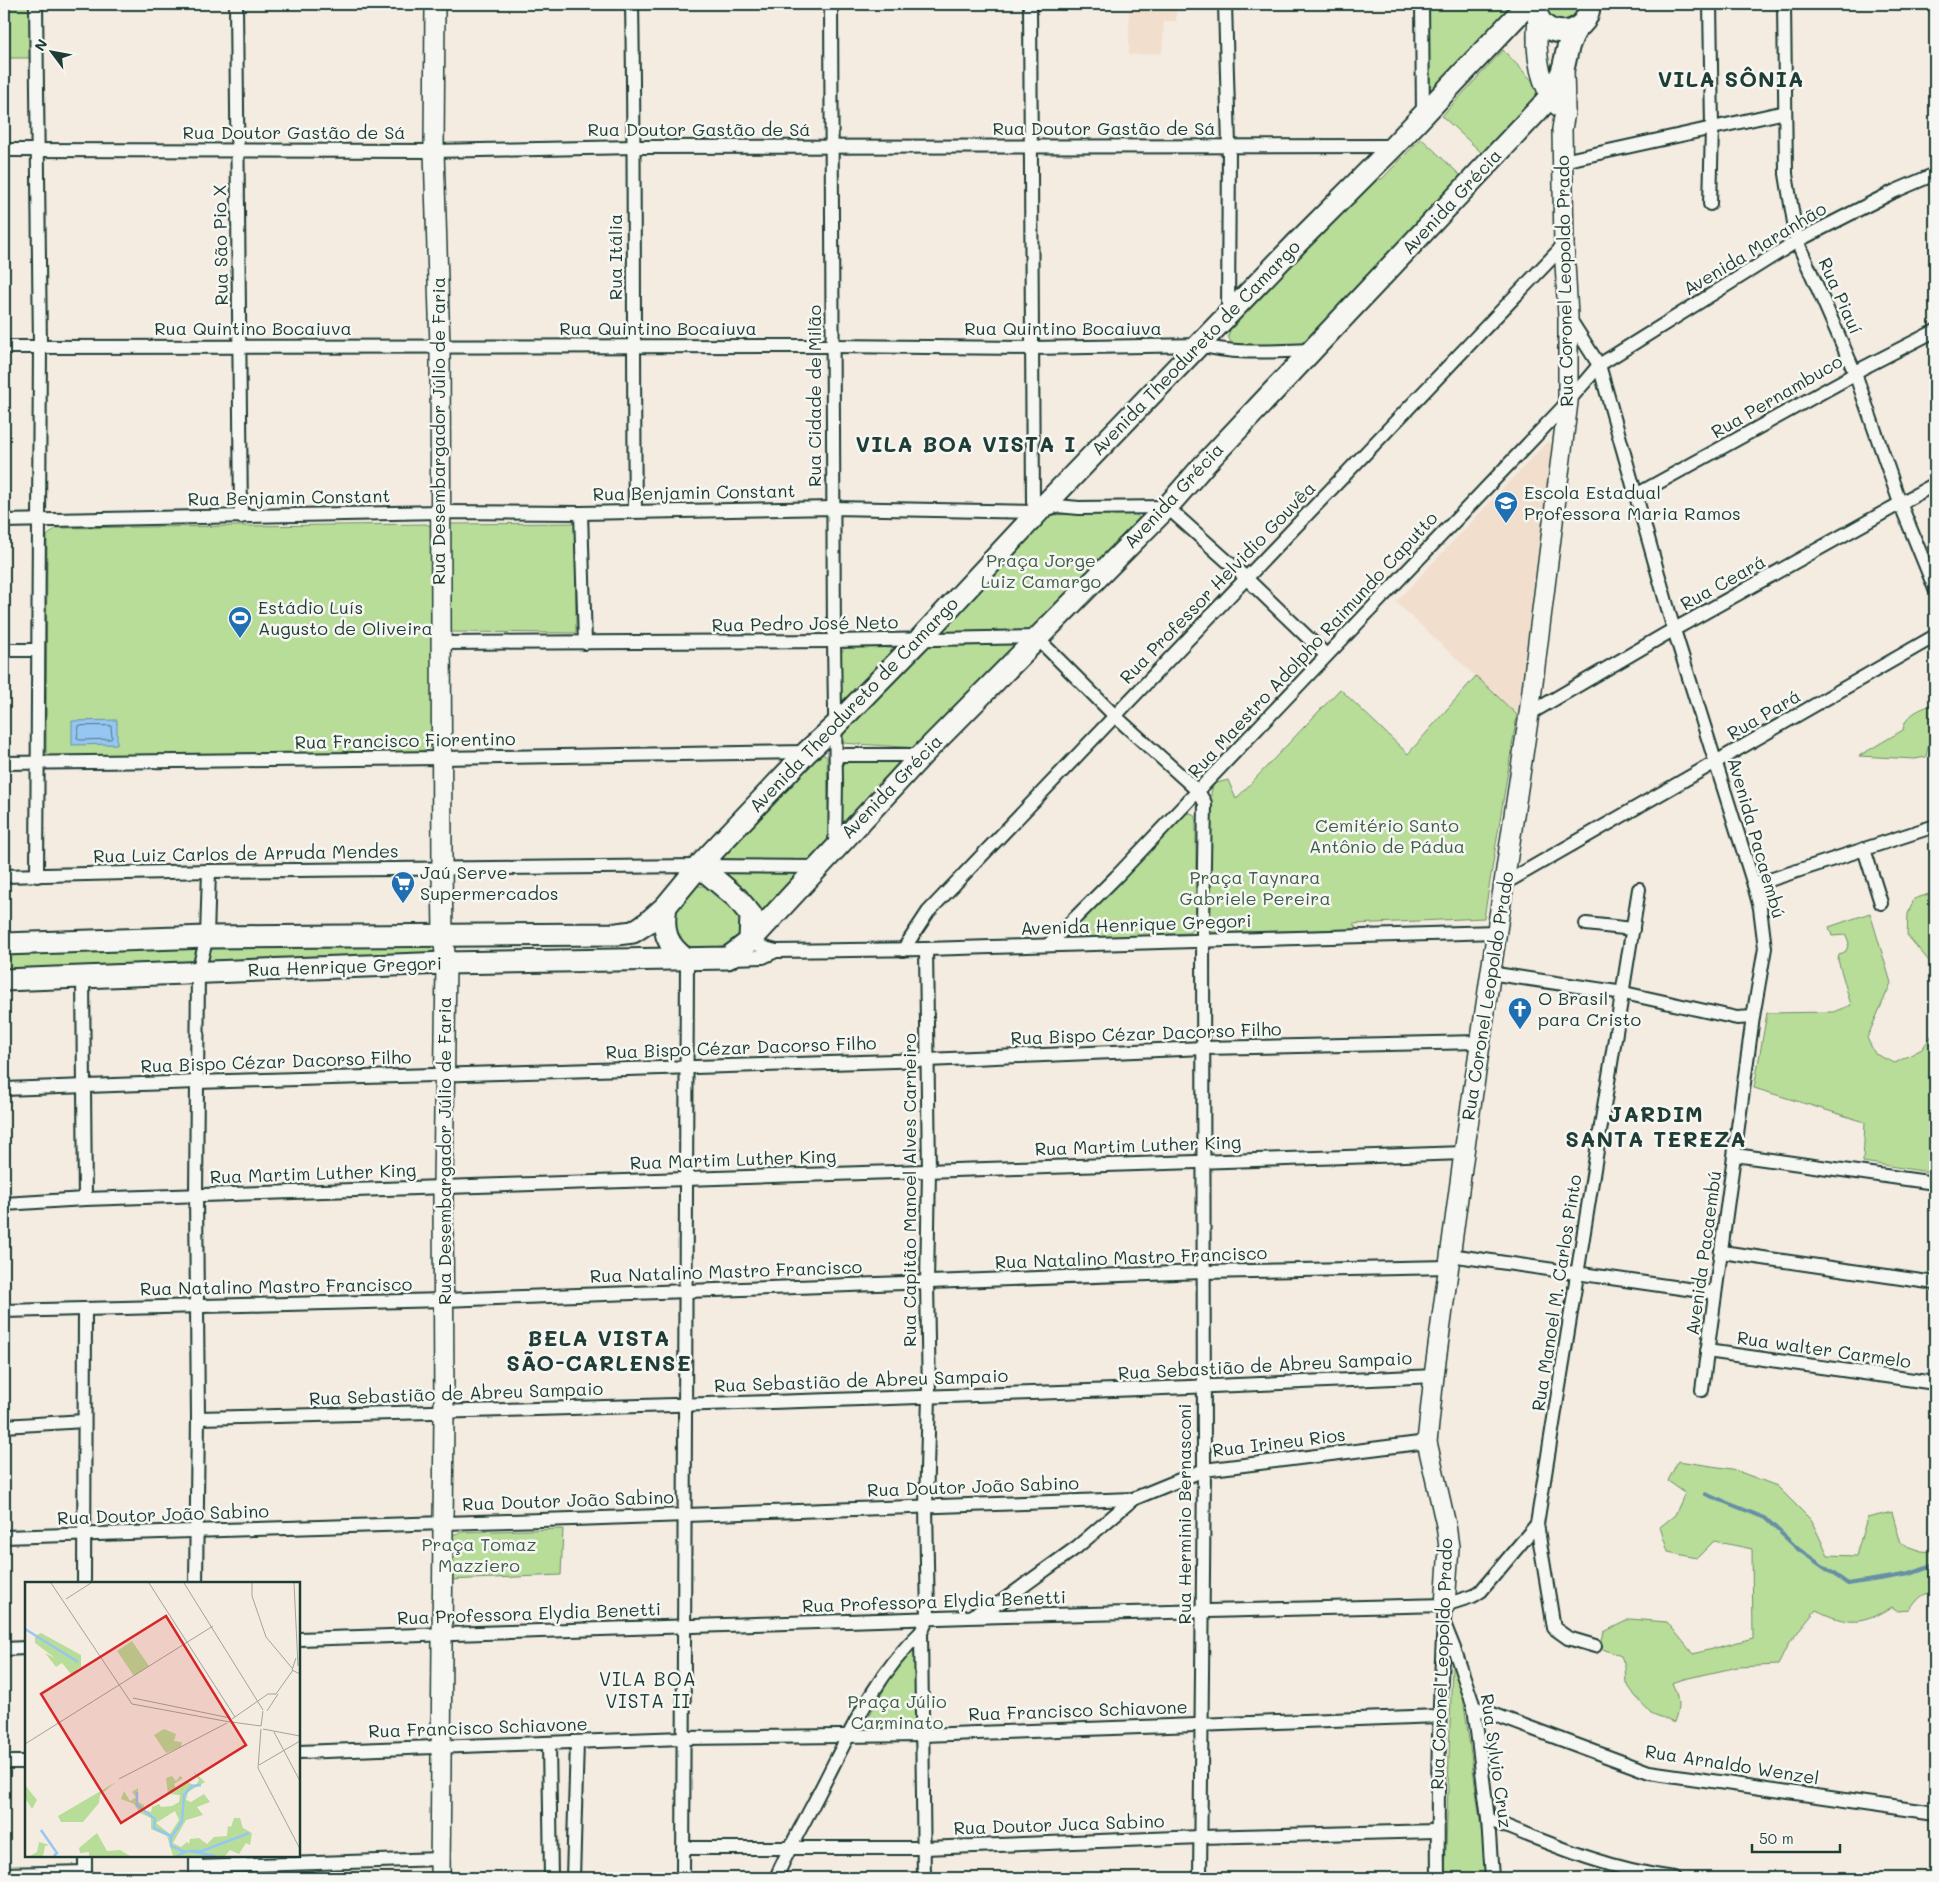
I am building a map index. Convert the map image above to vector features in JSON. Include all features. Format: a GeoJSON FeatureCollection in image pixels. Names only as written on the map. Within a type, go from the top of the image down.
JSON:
{"type":"FeatureCollection","features":[{"type":"Feature","properties":{"kind":"main road","name":"Avenida Theodureto de Camargo"},"geometry":{"type":"LineString","coordinates":[[699,866],[807,752],[919,640],[1038,512],[1228,314],[1423,116],[1534,8]]}},
{"type":"Feature","properties":{"kind":"main road"},"geometry":{"type":"LineString","coordinates":[[1534,8],[1543,24],[1554,31],[1569,32],[1588,12]]}},
{"type":"Feature","properties":{"kind":"main road","name":"Avenida Grécia"},"geometry":{"type":"LineString","coordinates":[[750,941],[922,755],[1167,507],[1312,350],[1558,104],[1568,45],[1588,12]]}},
{"type":"Feature","properties":{"kind":"main road"},"geometry":{"type":"LineString","coordinates":[[699,866],[737,898],[751,915],[750,941],[728,958],[687,960],[676,952],[668,940],[664,927],[666,906],[699,866]]}},
{"type":"Feature","properties":{"kind":"main road","name":"Rua Henrique Gregori"},"geometry":{"type":"LineString","coordinates":[[4,944],[207,937],[617,934],[633,932],[647,923],[666,906]]}},
{"type":"Feature","properties":{"kind":"main road","name":"Rua Henrique Gregori"},"geometry":{"type":"LineString","coordinates":[[4,980],[446,963],[687,960]]}},
{"type":"Feature","properties":{"kind":"street"},"geometry":{"type":"LineString","coordinates":[[36,4],[40,346],[37,876]]}},
{"type":"Feature","properties":{"kind":"street","name":"Rua São Pio X"},"geometry":{"type":"LineString","coordinates":[[236,4],[242,517]]}},
{"type":"Feature","properties":{"kind":"street","name":"Rua Desembargador Júlio de Faria"},"geometry":{"type":"LineString","coordinates":[[435,4],[434,151],[440,347],[440,758],[443,934],[446,963],[442,1187],[444,1412],[440,1878]]}},
{"type":"Feature","properties":{"kind":"street","name":"Rua Itália"},"geometry":{"type":"LineString","coordinates":[[632,4],[635,147],[633,347],[635,511]]}},
{"type":"Feature","properties":{"kind":"street","name":"Rua Cidade de Milão"},"geometry":{"type":"LineString","coordinates":[[831,4],[835,848]]}},
{"type":"Feature","properties":{"kind":"street"},"geometry":{"type":"LineString","coordinates":[[1030,4],[1033,502],[1038,512]]}},
{"type":"Feature","properties":{"kind":"street"},"geometry":{"type":"LineString","coordinates":[[1225,4],[1229,146],[1228,314]]}},
{"type":"Feature","properties":{"kind":"street"},"geometry":{"type":"LineString","coordinates":[[1422,4],[1423,116]]}},
{"type":"Feature","properties":{"kind":"street"},"geometry":{"type":"LineString","coordinates":[[1710,4],[1712,128],[1710,204]]}},
{"type":"Feature","properties":{"kind":"street","name":"Rua Piauí"},"geometry":{"type":"LineString","coordinates":[[1784,4],[1786,186],[1797,241],[1855,373],[1900,503],[1935,588]]}},
{"type":"Feature","properties":{"kind":"street","name":"Rua Coronel Leopoldo Prado"},"geometry":{"type":"LineString","coordinates":[[1438,1878],[1436,1831],[1439,1716],[1449,1547],[1446,1525],[1427,1442],[1434,1376],[1479,1042],[1505,883],[1529,714],[1568,402],[1568,316],[1564,245],[1562,129],[1558,104],[1539,66],[1534,8]]}},
{"type":"Feature","properties":{"kind":"street"},"geometry":{"type":"LineString","coordinates":[[1563,161],[1785,112]]}},
{"type":"Feature","properties":{"kind":"street","name":"Rua Doutor Gastão de Sá"},"geometry":{"type":"LineString","coordinates":[[4,150],[434,151],[635,147],[1394,146]]}},
{"type":"Feature","properties":{"kind":"street","name":"Avenida Maranhão"},"geometry":{"type":"LineString","coordinates":[[1599,365],[1797,241],[1894,192],[1935,174]]}},
{"type":"Feature","properties":{"kind":"street","name":"Rua Professor Helvidio Gouvêa"},"geometry":{"type":"LineString","coordinates":[[903,950],[928,912],[1564,245]]}},
{"type":"Feature","properties":{"kind":"street","name":"Avenida Pacaembú"},"geometry":{"type":"LineString","coordinates":[[1568,316],[1599,365],[1674,630],[1754,885],[1760,908],[1765,948],[1753,1017],[1702,1390]]}},
{"type":"Feature","properties":{"kind":"street","name":"Rua Pernambuco"},"geometry":{"type":"LineString","coordinates":[[1636,495],[1855,373],[1935,331]]}},
{"type":"Feature","properties":{"kind":"street","name":"Rua Quintino Bocaiuva"},"geometry":{"type":"LineString","coordinates":[[4,347],[832,346],[1032,348],[1200,345],[1213,348],[1255,351],[1312,350]]}},
{"type":"Feature","properties":{"kind":"street","name":"Rua Maestro Adolpho Raimundo Caputto"},"geometry":{"type":"LineString","coordinates":[[1048,945],[1198,791],[1568,402],[1599,365]]}},
{"type":"Feature","properties":{"kind":"street","name":"Rua Ceará"},"geometry":{"type":"LineString","coordinates":[[1529,714],[1674,630],[1935,484]]}},
{"type":"Feature","properties":{"kind":"street","name":"Rua Benjamin Constant"},"geometry":{"type":"LineString","coordinates":[[4,521],[440,512],[581,513],[833,508],[1038,512],[1057,506],[1079,508],[1167,507]]}},
{"type":"Feature","properties":{"kind":"street"},"geometry":{"type":"LineString","coordinates":[[1167,507],[1246,578],[1326,655]]}},
{"type":"Feature","properties":{"kind":"street"},"geometry":{"type":"LineString","coordinates":[[581,513],[584,643]]}},
{"type":"Feature","properties":{"kind":"street","name":"Rua Pará"},"geometry":{"type":"LineString","coordinates":[[1505,883],[1935,636]]}},
{"type":"Feature","properties":{"kind":"street"},"geometry":{"type":"LineString","coordinates":[[1036,638],[1115,716],[1198,791]]}},
{"type":"Feature","properties":{"kind":"street","name":"Rua Pedro José Neto"},"geometry":{"type":"LineString","coordinates":[[440,643],[1036,638]]}},
{"type":"Feature","properties":{"kind":"street"},"geometry":{"type":"LineString","coordinates":[[4,650],[38,650]]}},
{"type":"Feature","properties":{"kind":"street","name":"Rua Francisco Fiorentino"},"geometry":{"type":"LineString","coordinates":[[4,763],[807,752]]}},
{"type":"Feature","properties":{"kind":"street"},"geometry":{"type":"LineString","coordinates":[[836,755],[922,755]]}},
{"type":"Feature","properties":{"kind":"street","name":"Rua Herminio Bernasconi"},"geometry":{"type":"LineString","coordinates":[[1198,791],[1205,803],[1204,1470],[1200,1878]]}},
{"type":"Feature","properties":{"kind":"street"},"geometry":{"type":"LineString","coordinates":[[1754,885],[1935,826]]}},
{"type":"Feature","properties":{"kind":"street"},"geometry":{"type":"LineString","coordinates":[[1864,849],[1881,903]]}},
{"type":"Feature","properties":{"kind":"street","name":"Rua Luiz Carlos de Arruda Mendes"},"geometry":{"type":"LineString","coordinates":[[4,876],[442,868],[817,867]]}},
{"type":"Feature","properties":{"kind":"street"},"geometry":{"type":"LineString","coordinates":[[196,1582],[198,972],[207,937],[209,871]]}},
{"type":"Feature","properties":{"kind":"street","name":"Rua Manoel M. Carlos Pinto"},"geometry":{"type":"LineString","coordinates":[[1595,1646],[1568,1638],[1554,1628],[1537,1524],[1624,993],[1639,889]]}},
{"type":"Feature","properties":{"kind":"street"},"geometry":{"type":"LineString","coordinates":[[1586,924],[1633,929]]}},
{"type":"Feature","properties":{"kind":"street","name":"Avenida Henrique Gregori"},"geometry":{"type":"LineString","coordinates":[[776,951],[926,950],[1496,932]]}},
{"type":"Feature","properties":{"kind":"street"},"geometry":{"type":"LineString","coordinates":[[750,941],[776,951]]}},
{"type":"Feature","properties":{"kind":"street","name":"Rua Capitão Manoel Alves Carneiro"},"geometry":{"type":"LineString","coordinates":[[924,1878],[924,1735],[921,1632],[928,1619],[926,1506],[930,1396],[927,1283],[929,1171],[926,950]]}},
{"type":"Feature","properties":{"kind":"street"},"geometry":{"type":"LineString","coordinates":[[728,958],[763,957],[776,951]]}},
{"type":"Feature","properties":{"kind":"street"},"geometry":{"type":"LineString","coordinates":[[683,1878],[683,1738],[686,1627],[684,1404],[687,960]]}},
{"type":"Feature","properties":{"kind":"street"},"geometry":{"type":"LineString","coordinates":[[1489,973],[1624,993],[1737,1018],[1753,1017]]}},
{"type":"Feature","properties":{"kind":"street"},"geometry":{"type":"LineString","coordinates":[[83,976],[85,1199]]}},
{"type":"Feature","properties":{"kind":"street","name":"Rua Bispo Cézar Dacorso Filho"},"geometry":{"type":"LineString","coordinates":[[4,1089],[927,1060],[1204,1048],[1479,1042]]}},
{"type":"Feature","properties":{"kind":"street","name":"Rua Martim Luther King"},"geometry":{"type":"LineString","coordinates":[[4,1204],[196,1195],[1464,1153]]}},
{"type":"Feature","properties":{"kind":"street"},"geometry":{"type":"LineString","coordinates":[[1735,1155],[1935,1183]]}},
{"type":"Feature","properties":{"kind":"street"},"geometry":{"type":"LineString","coordinates":[[1722,1252],[1935,1283]]}},
{"type":"Feature","properties":{"kind":"street","name":"Rua Natalino Mastro Francisco"},"geometry":{"type":"LineString","coordinates":[[4,1311],[444,1300],[927,1283],[1449,1261],[1577,1272],[1715,1294]]}},
{"type":"Feature","properties":{"kind":"street"},"geometry":{"type":"LineString","coordinates":[[84,1309],[84,1582]]}},
{"type":"Feature","properties":{"kind":"street","name":"Rua walter Carmelo"},"geometry":{"type":"LineString","coordinates":[[1707,1351],[1935,1384]]}},
{"type":"Feature","properties":{"kind":"street","name":"Rua Sebastião de Abreu Sampaio"},"geometry":{"type":"LineString","coordinates":[[198,1418],[444,1412],[1203,1387],[1434,1376]]}},
{"type":"Feature","properties":{"kind":"street"},"geometry":{"type":"LineString","coordinates":[[4,1426],[84,1421]]}},
{"type":"Feature","properties":{"kind":"street","name":"Rua Irineu Rios"},"geometry":{"type":"LineString","coordinates":[[969,1617],[1001,1602],[1077,1547],[1133,1499],[1204,1470],[1427,1442]]}},
{"type":"Feature","properties":{"kind":"street","name":"Rua Doutor João Sabino"},"geometry":{"type":"LineString","coordinates":[[4,1537],[1133,1499]]}},
{"type":"Feature","properties":{"kind":"street","name":"Rua Professora Elydia Benetti"},"geometry":{"type":"LineString","coordinates":[[300,1639],[969,1617],[1445,1605],[1473,1596],[1481,1590],[1537,1524]]}},
{"type":"Feature","properties":{"kind":"street","name":"Rua Sylvio Cruz"},"geometry":{"type":"LineString","coordinates":[[1444,1624],[1456,1650],[1474,1707],[1488,1819],[1492,1878]]}},
{"type":"Feature","properties":{"kind":"street"},"geometry":{"type":"LineString","coordinates":[[776,1878],[848,1736],[880,1680],[902,1650],[921,1632]]}},
{"type":"Feature","properties":{"kind":"street"},"geometry":{"type":"LineString","coordinates":[[4,1649],[25,1648]]}},
{"type":"Feature","properties":{"kind":"street","name":"Rua Arnaldo Wenzel"},"geometry":{"type":"LineString","coordinates":[[1474,1707],[1649,1772],[1935,1813]]}},
{"type":"Feature","properties":{"kind":"street","name":"Rua Francisco Schiavone"},"geometry":{"type":"LineString","coordinates":[[300,1752],[683,1738],[924,1735],[1439,1716]]}},
{"type":"Feature","properties":{"kind":"street"},"geometry":{"type":"LineString","coordinates":[[573,1878],[577,1742]]}},
{"type":"Feature","properties":{"kind":"street"},"geometry":{"type":"LineString","coordinates":[[549,1743],[551,1878]]}},
{"type":"Feature","properties":{"kind":"street"},"geometry":{"type":"LineString","coordinates":[[4,1762],[25,1762]]}},
{"type":"Feature","properties":{"kind":"street"},"geometry":{"type":"LineString","coordinates":[[1488,1819],[1570,1852],[1639,1873],[1674,1878]]}},
{"type":"Feature","properties":{"kind":"street","name":"Rua Doutor Juca Sabino"},"geometry":{"type":"LineString","coordinates":[[683,1848],[924,1848],[1201,1837],[1436,1831]]}},
{"type":"Feature","properties":{"kind":"street"},"geometry":{"type":"LineString","coordinates":[[4,1874],[85,1875],[85,1857]]}},
{"type":"Feature","properties":{"kind":"street"},"geometry":{"type":"LineString","coordinates":[[196,1867],[440,1859]]}},
{"type":"Feature","properties":{"kind":"shaded area"},"geometry":{"type":"Polygon","coordinates":[[[1129,4],[1176,4],[1176,21],[1164,21],[1162,53],[1129,55],[1129,4]]]}},
{"type":"Feature","properties":{"kind":"shaded area","name":"Escola Estadual Professora Maria Ramos"},"geometry":{"type":"Polygon","coordinates":[[[1548,441],[1552,446],[1517,715],[1396,602],[1548,441]]]}},
{"type":"Feature","properties":{"kind":"green space"},"geometry":{"type":"Polygon","coordinates":[[[4,4],[31,4],[31,58],[4,58],[4,4]]]}},
{"type":"Feature","properties":{"kind":"green space"},"geometry":{"type":"Polygon","coordinates":[[[1428,4],[1522,4],[1430,94],[1428,4]]]}},
{"type":"Feature","properties":{"kind":"green space"},"geometry":{"type":"Polygon","coordinates":[[[1544,4],[1580,4],[1577,16],[1567,23],[1551,19],[1544,4]]]}},
{"type":"Feature","properties":{"kind":"green space"},"geometry":{"type":"Polygon","coordinates":[[[1503,50],[1541,90],[1483,154],[1442,116],[1503,50]]]}},
{"type":"Feature","properties":{"kind":"green space"},"geometry":{"type":"Polygon","coordinates":[[[1421,138],[1462,177],[1309,347],[1232,345],[1228,336],[1231,327],[1373,179],[1382,179],[1421,138]]]}},
{"type":"Feature","properties":{"kind":"green space","name":"Praça Jorge Luiz Camargo"},"geometry":{"type":"Polygon","coordinates":[[[1135,513],[1139,518],[1031,632],[949,634],[943,631],[943,628],[1047,515],[1135,513]]]}},
{"type":"Feature","properties":{"kind":"green space"},"geometry":{"type":"Polygon","coordinates":[[[575,523],[576,633],[449,632],[450,524],[575,523]]]}},
{"type":"Feature","properties":{"kind":"green space","name":"Estádio Luís Augusto de Oliveira"},"geometry":{"type":"Polygon","coordinates":[[[426,524],[431,526],[434,531],[433,743],[428,749],[419,752],[48,757],[46,752],[47,536],[56,528],[426,524]]]}},
{"type":"Feature","properties":{"kind":"green space","name":"Praça Jorge Luiz Camargo"},"geometry":{"type":"Polygon","coordinates":[[[1015,642],[1019,644],[918,748],[842,743],[844,730],[926,646],[1015,642]]]}},
{"type":"Feature","properties":{"kind":"green space"},"geometry":{"type":"Polygon","coordinates":[[[854,644],[897,649],[837,717],[841,653],[845,648],[854,644]]]}},
{"type":"Feature","properties":{"kind":"green space","name":"Cemitério Santo Antônio de Pádua"},"geometry":{"type":"Polygon","coordinates":[[[1476,676],[1517,715],[1484,918],[1353,924],[1357,929],[1213,933],[1210,928],[1211,793],[1213,784],[1228,780],[1236,799],[1340,689],[1408,754],[1476,676]]]}},
{"type":"Feature","properties":{"kind":"green space"},"geometry":{"type":"Polygon","coordinates":[[[1935,704],[1935,740],[1928,747],[1926,757],[1915,759],[1859,756],[1903,730],[1904,724],[1915,712],[1935,704]]]}},
{"type":"Feature","properties":{"kind":"green space"},"geometry":{"type":"Polygon","coordinates":[[[821,755],[827,757],[829,843],[814,863],[718,863],[821,755]]]}},
{"type":"Feature","properties":{"kind":"green space"},"geometry":{"type":"Polygon","coordinates":[[[905,758],[842,837],[841,760],[905,758]]]}},
{"type":"Feature","properties":{"kind":"green space"},"geometry":{"type":"Polygon","coordinates":[[[1185,812],[1193,814],[1196,819],[1196,924],[1194,929],[1189,933],[1083,939],[1076,931],[1078,924],[1185,812]]]}},
{"type":"Feature","properties":{"kind":"green space"},"geometry":{"type":"Polygon","coordinates":[[[714,868],[807,869],[760,924],[714,868]]]}},
{"type":"Feature","properties":{"kind":"green space"},"geometry":{"type":"Polygon","coordinates":[[[698,886],[707,886],[737,904],[741,929],[733,943],[704,948],[690,946],[677,936],[672,911],[680,900],[698,886]]]}},
{"type":"Feature","properties":{"kind":"green space"},"geometry":{"type":"Polygon","coordinates":[[[1935,892],[1935,971],[1907,935],[1908,914],[1914,899],[1935,892]]]}},
{"type":"Feature","properties":{"kind":"green space"},"geometry":{"type":"Polygon","coordinates":[[[1870,913],[1891,983],[1867,1038],[1875,1054],[1895,1063],[1922,1049],[1935,1031],[1935,1173],[1863,1162],[1865,1122],[1754,1088],[1767,1013],[1833,1012],[1851,1005],[1838,960],[1839,955],[1846,951],[1849,943],[1846,935],[1832,936],[1829,927],[1870,913]]]}},
{"type":"Feature","properties":{"kind":"green space"},"geometry":{"type":"Polygon","coordinates":[[[435,940],[437,970],[4,977],[4,950],[435,940]]]}},
{"type":"Feature","properties":{"kind":"green space"},"geometry":{"type":"Polygon","coordinates":[[[1678,1461],[1732,1469],[1777,1486],[1811,1520],[1828,1555],[1856,1556],[1867,1518],[1892,1512],[1901,1544],[1921,1551],[1935,1552],[1935,1593],[1923,1595],[1910,1610],[1898,1611],[1892,1607],[1872,1618],[1863,1620],[1846,1621],[1816,1610],[1789,1643],[1778,1665],[1738,1667],[1672,1683],[1678,1703],[1674,1723],[1651,1713],[1626,1683],[1625,1666],[1621,1656],[1600,1648],[1604,1632],[1630,1619],[1667,1622],[1693,1654],[1753,1638],[1752,1549],[1714,1541],[1697,1558],[1668,1552],[1660,1527],[1675,1515],[1685,1493],[1668,1481],[1678,1461]]]}},
{"type":"Feature","properties":{"kind":"green space","name":"Praça Tomaz Mazziero"},"geometry":{"type":"Polygon","coordinates":[[[563,1529],[561,1575],[450,1580],[451,1540],[453,1535],[460,1532],[563,1529]]]}},
{"type":"Feature","properties":{"kind":"green space","name":"Praça Júlio Carminato"},"geometry":{"type":"Polygon","coordinates":[[[915,1648],[919,1652],[920,1729],[869,1733],[866,1721],[889,1681],[915,1648]]]}},
{"type":"Feature","properties":{"kind":"green space"},"geometry":{"type":"Polygon","coordinates":[[[1452,1664],[1457,1664],[1460,1675],[1488,1878],[1445,1878],[1452,1664]]]}},
{"type":"Feature","properties":{"kind":"water"},"geometry":{"type":"Polygon","coordinates":[[[117,720],[117,744],[72,745],[72,721],[117,720]]]}},
{"type":"Feature","properties":{"kind":"waterway"},"geometry":{"type":"LineString","coordinates":[[1705,1494],[1765,1518],[1798,1549],[1848,1584],[1910,1574],[1935,1565]]}},
{"type":"Feature","properties":{"kind":"place","name":"Escola Estadual Professora Maria Ramos"},"geometry":{"type":"Point","coordinates":[1506,524]}},
{"type":"Feature","properties":{"kind":"place","name":"Estádio Luís Augusto de Oliveira"},"geometry":{"type":"Point","coordinates":[240,639]}},
{"type":"Feature","properties":{"kind":"place","name":"Jaú Serve Supermercados"},"geometry":{"type":"Point","coordinates":[403,904]}},
{"type":"Feature","properties":{"kind":"place","name":"O Brasil para Cristo"},"geometry":{"type":"Point","coordinates":[1520,1030]}},
{"type":"Feature","properties":{"kind":"district","name":"VILA SÔNIA"},"geometry":{"type":"Point","coordinates":[1731,79]}},
{"type":"Feature","properties":{"kind":"district","name":"VILA BOA VISTA I"},"geometry":{"type":"Point","coordinates":[966,444]}},
{"type":"Feature","properties":{"kind":"district","name":"JARDIM SANTA TEREZA"},"geometry":{"type":"Point","coordinates":[1656,1126]}},
{"type":"Feature","properties":{"kind":"district","name":"BELA VISTA SÃO-CARLENSE"},"geometry":{"type":"Point","coordinates":[599,1350]}},
{"type":"Feature","properties":{"kind":"district","name":"VILA BOA VISTA II"},"geometry":{"type":"Point","coordinates":[648,1690]}},
{"type":"Feature","properties":{"kind":"park label","name":"Praça Taynara Gabriele Pereira"},"geometry":{"type":"Point","coordinates":[1255,888]}}]}
